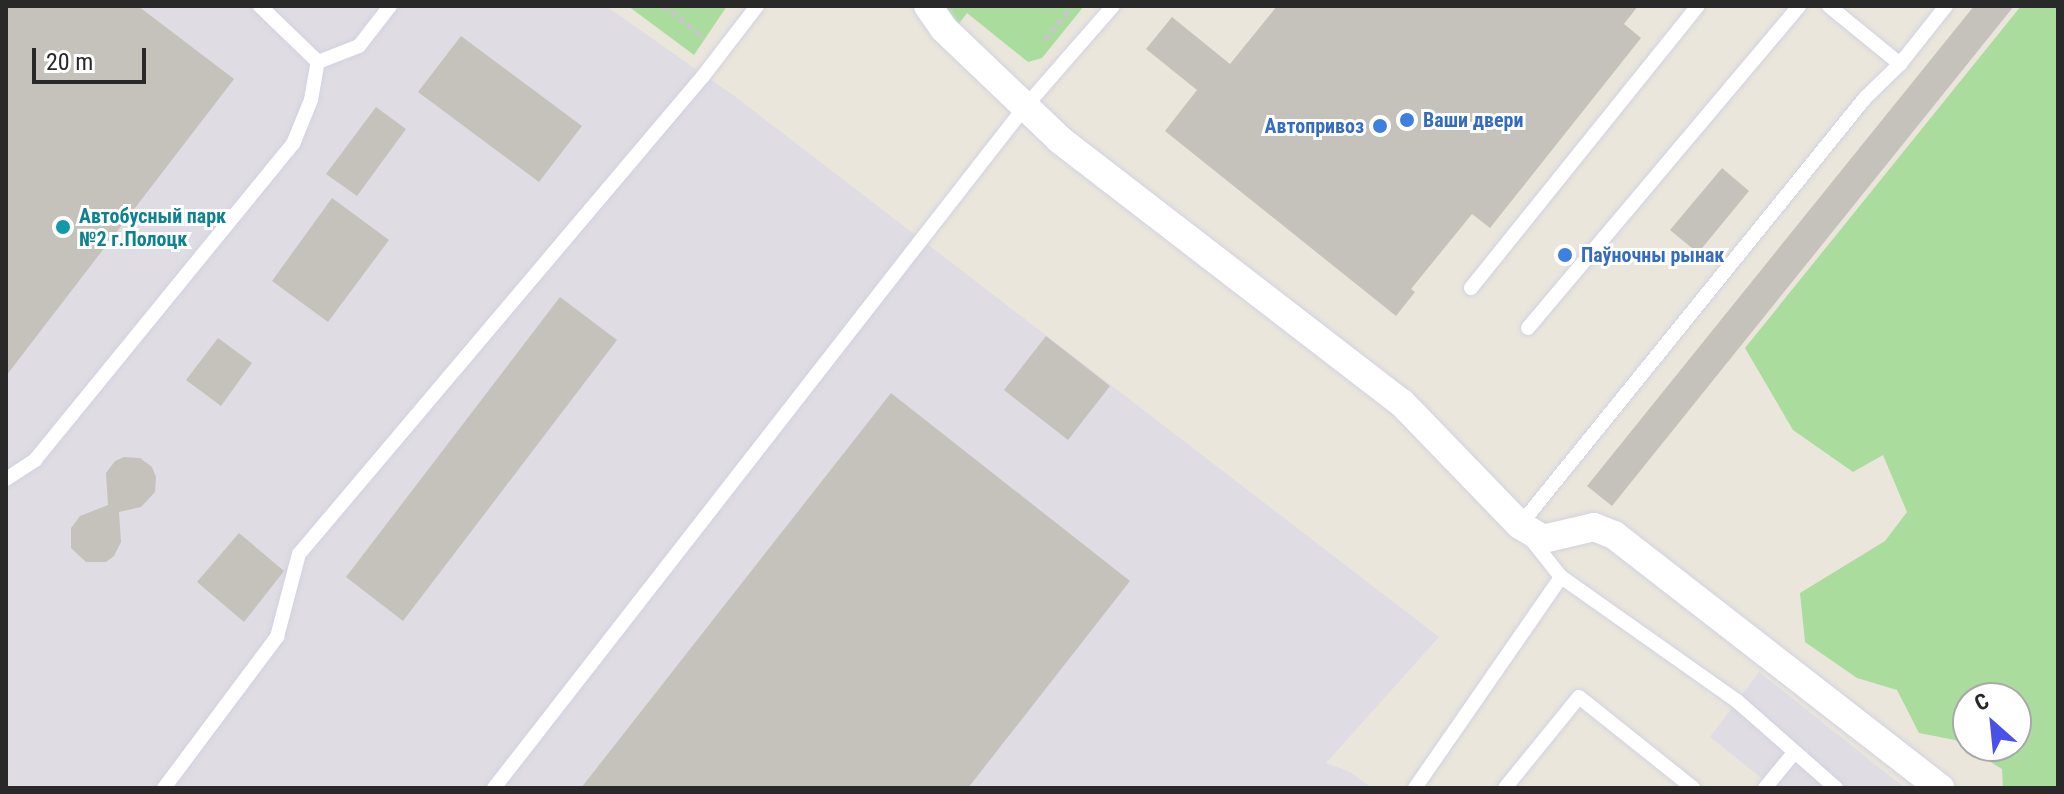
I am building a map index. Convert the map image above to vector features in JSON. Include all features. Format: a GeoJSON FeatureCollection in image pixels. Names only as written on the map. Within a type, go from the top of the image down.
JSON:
{"type":"FeatureCollection","features":[{"type":"Feature","properties":{"kind":"street"},"geometry":{"type":"LineString","coordinates":[[928,6],[944,29],[1060,140],[1402,403],[1520,525],[1543,539],[1594,527],[1614,535],[1940,788]]}},
{"type":"Feature","properties":{"kind":"lane"},"geometry":{"type":"LineString","coordinates":[[260,6],[318,62]]}},
{"type":"Feature","properties":{"kind":"lane"},"geometry":{"type":"LineString","coordinates":[[318,62],[359,46],[390,6]]}},
{"type":"Feature","properties":{"kind":"lane"},"geometry":{"type":"LineString","coordinates":[[164,788],[277,637],[299,554],[694,87],[757,6]]}},
{"type":"Feature","properties":{"kind":"lane"},"geometry":{"type":"LineString","coordinates":[[494,788],[1024,108],[1113,6]]}},
{"type":"Feature","properties":{"kind":"lane"},"geometry":{"type":"LineString","coordinates":[[1471,288],[1698,6]]}},
{"type":"Feature","properties":{"kind":"lane"},"geometry":{"type":"LineString","coordinates":[[1528,328],[1799,6]]}},
{"type":"Feature","properties":{"kind":"lane"},"geometry":{"type":"LineString","coordinates":[[1829,6],[1900,64]]}},
{"type":"Feature","properties":{"kind":"lane"},"geometry":{"type":"LineString","coordinates":[[1836,788],[1793,754],[1737,701],[1561,577],[1520,525],[1865,98],[1900,64],[1946,6]]}},
{"type":"Feature","properties":{"kind":"lane"},"geometry":{"type":"LineString","coordinates":[[6,479],[35,460],[293,144],[311,100],[318,62]]}},
{"type":"Feature","properties":{"kind":"lane"},"geometry":{"type":"LineString","coordinates":[[1415,788],[1561,577]]}},
{"type":"Feature","properties":{"kind":"lane"},"geometry":{"type":"LineString","coordinates":[[1505,788],[1579,697],[1693,788]]}},
{"type":"Feature","properties":{"kind":"lane"},"geometry":{"type":"LineString","coordinates":[[1765,788],[1793,754]]}},
{"type":"Feature","properties":{"kind":"path"},"geometry":{"type":"LineString","coordinates":[[664,6],[721,50]]}},
{"type":"Feature","properties":{"kind":"shaded area"},"geometry":{"type":"Polygon","coordinates":[[[6,6],[606,6],[737,98],[1439,637],[1326,763],[1350,772],[1372,788],[6,788],[6,6]]]}},
{"type":"Feature","properties":{"kind":"shaded area"},"geometry":{"type":"Polygon","coordinates":[[[1759,672],[1905,788],[1774,788],[1710,737],[1759,672]]]}},
{"type":"Feature","properties":{"kind":"green space"},"geometry":{"type":"Polygon","coordinates":[[[628,6],[727,6],[694,55],[628,6]]]}},
{"type":"Feature","properties":{"kind":"green space"},"geometry":{"type":"Polygon","coordinates":[[[941,6],[1084,6],[1042,58],[1028,62],[967,13],[958,25],[941,6]]]}},
{"type":"Feature","properties":{"kind":"green space"},"geometry":{"type":"Polygon","coordinates":[[[2021,6],[2058,6],[2058,788],[2003,788],[2002,769],[1991,762],[2032,762],[2032,682],[1952,682],[1952,739],[1919,733],[1897,690],[1857,678],[1805,642],[1800,593],[1885,541],[1907,512],[1883,455],[1853,472],[1793,430],[1745,348],[2021,6]]]}},
{"type":"Feature","properties":{"kind":"building","name":"Автобусный парк №2 г.Полоцк"},"geometry":{"type":"Polygon","coordinates":[[[6,6],[138,6],[234,79],[6,376],[6,6]]]}},
{"type":"Feature","properties":{"kind":"building"},"geometry":{"type":"Polygon","coordinates":[[[1277,6],[1638,6],[1624,24],[1641,38],[1490,228],[1472,214],[1411,289],[1415,292],[1396,316],[1165,131],[1197,90],[1146,49],[1172,17],[1230,64],[1277,6]]]}},
{"type":"Feature","properties":{"kind":"building"},"geometry":{"type":"Polygon","coordinates":[[[1974,6],[2014,6],[1612,506],[1587,486],[1974,6]]]}},
{"type":"Feature","properties":{"kind":"building"},"geometry":{"type":"Polygon","coordinates":[[[461,36],[582,126],[539,182],[418,92],[461,36]]]}},
{"type":"Feature","properties":{"kind":"building"},"geometry":{"type":"Polygon","coordinates":[[[376,107],[406,129],[357,196],[326,174],[376,107]]]}},
{"type":"Feature","properties":{"kind":"building"},"geometry":{"type":"Polygon","coordinates":[[[1722,168],[1749,191],[1698,253],[1670,230],[1722,168]]]}},
{"type":"Feature","properties":{"kind":"building"},"geometry":{"type":"Polygon","coordinates":[[[332,198],[389,240],[328,322],[272,281],[332,198]]]}},
{"type":"Feature","properties":{"kind":"building"},"geometry":{"type":"Polygon","coordinates":[[[560,297],[617,340],[403,621],[346,577],[560,297]]]}},
{"type":"Feature","properties":{"kind":"building"},"geometry":{"type":"Polygon","coordinates":[[[1046,336],[1110,386],[1068,440],[1004,390],[1046,336]]]}},
{"type":"Feature","properties":{"kind":"building"},"geometry":{"type":"Polygon","coordinates":[[[218,338],[252,363],[221,406],[186,380],[218,338]]]}},
{"type":"Feature","properties":{"kind":"building"},"geometry":{"type":"Polygon","coordinates":[[[891,393],[1130,581],[968,788],[581,788],[891,393]]]}},
{"type":"Feature","properties":{"kind":"building"},"geometry":{"type":"Polygon","coordinates":[[[124,457],[140,458],[152,467],[156,477],[155,492],[141,507],[119,512],[121,542],[114,556],[106,562],[86,562],[71,548],[71,528],[80,516],[108,505],[106,473],[115,461],[124,457]]]}},
{"type":"Feature","properties":{"kind":"building"},"geometry":{"type":"Polygon","coordinates":[[[239,533],[284,571],[244,622],[197,582],[239,533]]]}},
{"type":"Feature","properties":{"kind":"place","name":"Ваши двери"},"geometry":{"type":"Point","coordinates":[1407,120]}},
{"type":"Feature","properties":{"kind":"place","name":"Автопривоз"},"geometry":{"type":"Point","coordinates":[1380,126]}},
{"type":"Feature","properties":{"kind":"place","name":"Автобусный парк №2 г.Полоцк"},"geometry":{"type":"Point","coordinates":[63,227]}},
{"type":"Feature","properties":{"kind":"place","name":"Паўночны рынак"},"geometry":{"type":"Point","coordinates":[1565,255]}}]}
